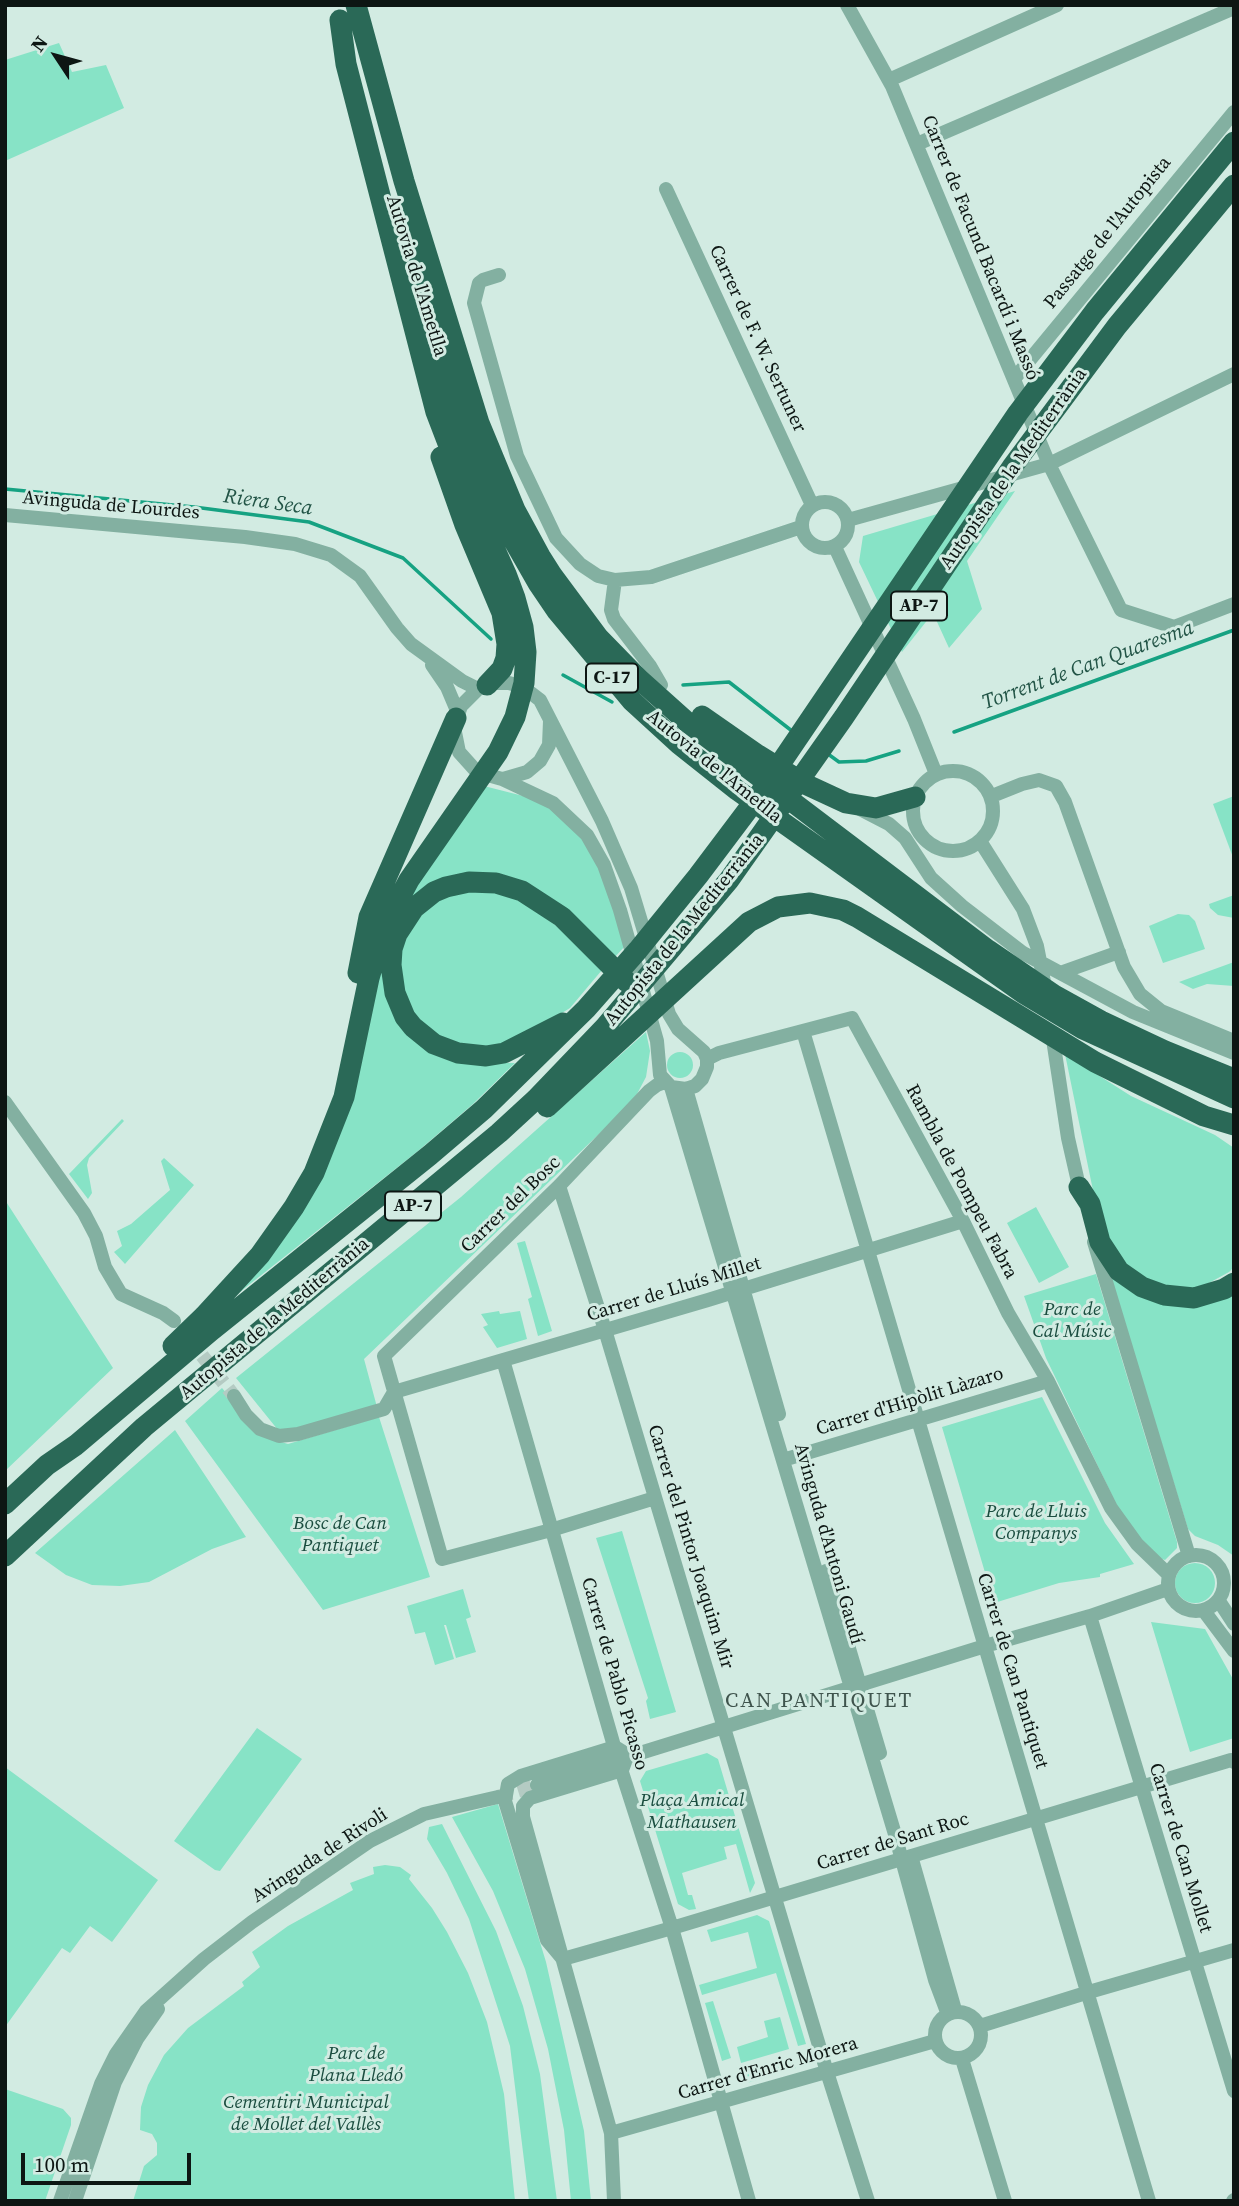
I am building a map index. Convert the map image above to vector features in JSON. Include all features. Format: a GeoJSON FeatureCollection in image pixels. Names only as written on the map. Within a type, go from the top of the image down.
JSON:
{"type":"FeatureCollection","features":[{"type":"Feature","properties":{"kind":"highway","name":"Autovia de l'Ametlla"},"geometry":{"type":"LineString","coordinates":[[356,5],[404,181],[479,424],[515,510],[552,575],[598,637],[663,702],[988,950],[1054,995],[1101,1021],[1234,1079]]}},
{"type":"Feature","properties":{"kind":"highway","name":"Autovia de l'Ametlla"},"geometry":{"type":"LineString","coordinates":[[338,13],[434,338],[481,476],[502,520],[538,583],[585,647],[632,701],[679,744],[737,790],[982,965],[1083,1029],[1234,1098]]}},
{"type":"Feature","properties":{"kind":"highway"},"geometry":{"type":"LineString","coordinates":[[163,1364],[232,1287],[294,1208],[325,1149],[344,1097],[369,978],[384,928],[409,880],[498,752],[509,731],[520,699],[526,652],[523,627],[506,574],[454,459],[436,412],[346,64],[338,13]]}},
{"type":"Feature","properties":{"kind":"highway","name":"Autopista de la Mediterrània"},"geometry":{"type":"LineString","coordinates":[[5,1504],[47,1465],[76,1445],[123,1398],[163,1364],[448,1140],[586,1009],[698,876],[759,794],[1018,413],[1095,311],[1234,142]]}},
{"type":"Feature","properties":{"kind":"highway","name":"Autopista de la Mediterrània"},"geometry":{"type":"LineString","coordinates":[[5,1556],[144,1427],[499,1133],[536,1099],[605,1027],[736,870],[844,718],[1012,467],[1116,326],[1234,185]]}},
{"type":"Feature","properties":{"kind":"highway"},"geometry":{"type":"LineString","coordinates":[[426,376],[431,420],[446,476],[502,612],[506,657],[502,669],[482,687]]}},
{"type":"Feature","properties":{"kind":"highway"},"geometry":{"type":"LineString","coordinates":[[552,575],[661,685],[758,755],[805,784],[846,803],[863,807],[885,807],[915,797]]}},
{"type":"Feature","properties":{"kind":"highway"},"geometry":{"type":"LineString","coordinates":[[351,1066],[351,1023],[358,966],[369,917],[457,715]]}},
{"type":"Feature","properties":{"kind":"highway"},"geometry":{"type":"LineString","coordinates":[[586,1009],[552,1030],[504,1053],[472,1056],[446,1049],[412,1027],[394,993],[391,965],[397,934],[414,908],[434,892],[446,887],[482,881],[510,886],[535,898],[562,917],[608,961],[645,1004]]}},
{"type":"Feature","properties":{"kind":"highway"},"geometry":{"type":"LineString","coordinates":[[210,1372],[244,1354],[339,1280],[544,1110],[749,922],[778,907],[800,903],[823,905],[857,916],[1095,1062],[1204,1116],[1234,1125]]}},
{"type":"Feature","properties":{"kind":"highway"},"geometry":{"type":"LineString","coordinates":[[1204,1116],[1234,1140]]}},
{"type":"Feature","properties":{"kind":"highway"},"geometry":{"type":"LineString","coordinates":[[1079,1187],[1090,1204],[1100,1242],[1119,1271],[1142,1287],[1164,1295],[1194,1298],[1224,1289],[1234,1283]]}},
{"type":"Feature","properties":{"kind":"street","name":"Carrer de Facund Bacardí i Massó"},"geometry":{"type":"LineString","coordinates":[[847,5],[889,80],[1049,464],[1121,610],[1174,627],[1234,604]]}},
{"type":"Feature","properties":{"kind":"street"},"geometry":{"type":"LineString","coordinates":[[889,80],[1057,5]]}},
{"type":"Feature","properties":{"kind":"street"},"geometry":{"type":"LineString","coordinates":[[917,144],[1234,8]]}},
{"type":"Feature","properties":{"kind":"street","name":"Passatge de l'Autopista"},"geometry":{"type":"LineString","coordinates":[[1014,379],[1234,112]]}},
{"type":"Feature","properties":{"kind":"street","name":"Carrer de F. W. Sertuner"},"geometry":{"type":"LineString","coordinates":[[666,189],[813,505]]}},
{"type":"Feature","properties":{"kind":"street"},"geometry":{"type":"LineString","coordinates":[[499,275],[479,284],[474,303],[517,456],[556,538],[568,553],[598,576],[615,580],[651,577],[801,527]]}},
{"type":"Feature","properties":{"kind":"street"},"geometry":{"type":"LineString","coordinates":[[848,520],[1049,464],[1234,374]]}},
{"type":"Feature","properties":{"kind":"street"},"geometry":{"type":"LineString","coordinates":[[823,502],[834,503],[843,510],[848,520],[846,536],[835,547],[824,549],[813,546],[805,538],[801,527],[806,511],[823,502]]}},
{"type":"Feature","properties":{"kind":"street","name":"Avinguda de Lourdes"},"geometry":{"type":"LineString","coordinates":[[5,515],[245,537],[295,544],[331,555],[360,576],[397,628],[437,671],[457,715]]}},
{"type":"Feature","properties":{"kind":"street"},"geometry":{"type":"LineString","coordinates":[[835,547],[918,728],[936,774]]}},
{"type":"Feature","properties":{"kind":"street"},"geometry":{"type":"LineString","coordinates":[[615,580],[611,610],[614,619],[661,685]]}},
{"type":"Feature","properties":{"kind":"street","name":"Avinguda de Lourdes"},"geometry":{"type":"LineString","coordinates":[[420,651],[462,681],[482,687]]}},
{"type":"Feature","properties":{"kind":"street"},"geometry":{"type":"LineString","coordinates":[[659,1056],[612,884],[597,849],[573,820],[553,803],[502,779],[485,776],[464,760],[456,744],[457,715],[466,699],[482,687],[509,683],[523,687],[540,700],[617,853],[631,888],[668,1014],[688,1039],[704,1052],[707,1059],[702,1079],[695,1086],[674,1086],[660,1075],[657,1065],[659,1056],[673,1040],[688,1039]]}},
{"type":"Feature","properties":{"kind":"street"},"geometry":{"type":"LineString","coordinates":[[502,779],[527,772],[540,761],[551,737],[550,719]]}},
{"type":"Feature","properties":{"kind":"street"},"geometry":{"type":"LineString","coordinates":[[948,770],[975,776],[985,784],[992,796],[994,812],[990,828],[980,841],[970,848],[947,851],[926,841],[918,832],[914,821],[915,797],[920,788],[936,774],[948,770]]}},
{"type":"Feature","properties":{"kind":"street"},"geometry":{"type":"LineString","coordinates":[[992,796],[1022,783],[1039,780],[1056,786],[1065,802],[1119,952],[1140,994],[1161,1011],[1234,1041]]}},
{"type":"Feature","properties":{"kind":"street"},"geometry":{"type":"LineString","coordinates":[[846,803],[889,824],[905,838],[931,877],[962,906],[1023,953],[1133,1012],[1234,1053]]}},
{"type":"Feature","properties":{"kind":"street"},"geometry":{"type":"LineString","coordinates":[[980,841],[1014,892],[1037,946],[1068,1138],[1079,1187],[1189,1556]]}},
{"type":"Feature","properties":{"kind":"street"},"geometry":{"type":"LineString","coordinates":[[1060,973],[1119,952]]}},
{"type":"Feature","properties":{"kind":"street","name":"Rambla de Pompeu Fabra"},"geometry":{"type":"LineString","coordinates":[[803,1031],[852,1018],[963,1221],[1008,1313],[1048,1381],[1111,1508],[1168,1582]]}},
{"type":"Feature","properties":{"kind":"street"},"geometry":{"type":"LineString","coordinates":[[707,1059],[719,1053],[803,1031]]}},
{"type":"Feature","properties":{"kind":"street","name":"Carrer de Can Pantiquet"},"geometry":{"type":"LineString","coordinates":[[803,1031],[1149,2201]]}},
{"type":"Feature","properties":{"kind":"street","name":"Carrer del Bosc"},"geometry":{"type":"LineString","coordinates":[[394,1392],[384,1356],[559,1186],[649,1091],[657,1085],[674,1086]]}},
{"type":"Feature","properties":{"kind":"street","name":"Avinguda d'Antoni Gaudí"},"geometry":{"type":"LineString","coordinates":[[674,1086],[738,1291],[951,2011]]}},
{"type":"Feature","properties":{"kind":"street"},"geometry":{"type":"LineString","coordinates":[[5,1102],[84,1213],[96,1236],[105,1267],[121,1294],[163,1313],[174,1321]]}},
{"type":"Feature","properties":{"kind":"street","name":"Carrer del Pintor Joaquim Mir"},"geometry":{"type":"LineString","coordinates":[[559,1186],[868,2201]]}},
{"type":"Feature","properties":{"kind":"street","name":"Carrer de Lluís Millet"},"geometry":{"type":"LineString","coordinates":[[394,1392],[868,1252],[963,1221]]}},
{"type":"Feature","properties":{"kind":"street","name":"Carrer de Pablo Picasso"},"geometry":{"type":"LineString","coordinates":[[503,1360],[551,1530],[672,1928],[749,2201]]}},
{"type":"Feature","properties":{"kind":"street","name":"Carrer d'Hipòlit Làzaro"},"geometry":{"type":"LineString","coordinates":[[787,1459],[1048,1381]]}},
{"type":"Feature","properties":{"kind":"street"},"geometry":{"type":"LineString","coordinates":[[394,1392],[442,1559],[551,1530],[654,1498]]}},
{"type":"Feature","properties":{"kind":"street"},"geometry":{"type":"LineString","coordinates":[[234,1396],[246,1415],[260,1429],[279,1436],[298,1434],[384,1409],[394,1392]]}},
{"type":"Feature","properties":{"kind":"street"},"geometry":{"type":"LineString","coordinates":[[1189,1556],[1208,1557],[1229,1574],[1219,1601],[1203,1611],[1192,1612],[1181,1608],[1173,1600],[1168,1582],[1173,1566],[1189,1556]]}},
{"type":"Feature","properties":{"kind":"street"},"geometry":{"type":"LineString","coordinates":[[614,2201],[611,2133],[523,1816],[523,1806],[533,1791],[621,1758],[1090,1616],[1168,1582]]}},
{"type":"Feature","properties":{"kind":"street"},"geometry":{"type":"LineString","coordinates":[[1219,1601],[1234,1624]]}},
{"type":"Feature","properties":{"kind":"street"},"geometry":{"type":"LineString","coordinates":[[1203,1611],[1234,1651]]}},
{"type":"Feature","properties":{"kind":"street","name":"Carrer de Can Mollet"},"geometry":{"type":"LineString","coordinates":[[1090,1616],[1234,2091]]}},
{"type":"Feature","properties":{"kind":"street"},"geometry":{"type":"LineString","coordinates":[[563,1959],[546,1938],[505,1801],[508,1784],[521,1776],[621,1758]]}},
{"type":"Feature","properties":{"kind":"street","name":"Carrer de Sant Roc"},"geometry":{"type":"LineString","coordinates":[[563,1959],[1231,1760],[1234,1762]]}},
{"type":"Feature","properties":{"kind":"street","name":"Avinguda de Rivoli"},"geometry":{"type":"LineString","coordinates":[[60,2201],[93,2101],[116,2054],[146,2011],[252,1922],[370,1841],[424,1814],[498,1797]]}},
{"type":"Feature","properties":{"kind":"street"},"geometry":{"type":"LineString","coordinates":[[980,2026],[1234,1950]]}},
{"type":"Feature","properties":{"kind":"street","name":"Avinguda de Rivoli"},"geometry":{"type":"LineString","coordinates":[[75,2201],[115,2082],[129,2054],[180,1980]]}},
{"type":"Feature","properties":{"kind":"street"},"geometry":{"type":"LineString","coordinates":[[951,2011],[972,2017],[980,2026],[978,2046],[962,2059],[943,2053],[935,2041],[937,2023],[951,2011]]}},
{"type":"Feature","properties":{"kind":"street","name":"Carrer d'Enric Morera"},"geometry":{"type":"LineString","coordinates":[[611,2133],[935,2041]]}},
{"type":"Feature","properties":{"kind":"street"},"geometry":{"type":"LineString","coordinates":[[962,2059],[1005,2201]]}},
{"type":"Feature","properties":{"kind":"street"},"geometry":{"type":"LineString","coordinates":[[93,2101],[99,2115],[97,2130]]}},
{"type":"Feature","properties":{"kind":"green space"},"geometry":{"type":"Polygon","coordinates":[[[59,43],[72,72],[106,65],[124,108],[5,161],[5,60],[59,43]]]}},
{"type":"Feature","properties":{"kind":"green space"},"geometry":{"type":"Polygon","coordinates":[[[1015,491],[967,561],[982,609],[949,648],[933,613],[902,652],[859,562],[863,536],[1015,491]]]}},
{"type":"Feature","properties":{"kind":"green space"},"geometry":{"type":"Polygon","coordinates":[[[484,786],[535,799],[562,815],[586,842],[604,875],[626,945],[613,959],[537,891],[423,892],[385,989],[467,1062],[515,1063],[473,1104],[418,1151],[221,1307],[320,1172],[391,923],[484,786]]]}},
{"type":"Feature","properties":{"kind":"green space"},"geometry":{"type":"Polygon","coordinates":[[[1234,796],[1234,860],[1213,804],[1234,796]]]}},
{"type":"Feature","properties":{"kind":"green space"},"geometry":{"type":"Polygon","coordinates":[[[473,888],[507,893],[533,906],[602,970],[570,1008],[501,1045],[481,1048],[457,1045],[431,1034],[410,1013],[398,983],[398,952],[419,914],[445,895],[473,888]]]}},
{"type":"Feature","properties":{"kind":"green space"},"geometry":{"type":"Polygon","coordinates":[[[1234,895],[1234,918],[1218,915],[1210,908],[1209,904],[1234,895]]]}},
{"type":"Feature","properties":{"kind":"green space"},"geometry":{"type":"Polygon","coordinates":[[[1178,914],[1189,915],[1195,921],[1205,949],[1163,963],[1149,926],[1178,914]]]}},
{"type":"Feature","properties":{"kind":"green space"},"geometry":{"type":"Polygon","coordinates":[[[1234,962],[1234,986],[1207,984],[1193,989],[1179,982],[1234,962]]]}},
{"type":"Feature","properties":{"kind":"green space"},"geometry":{"type":"Polygon","coordinates":[[[646,1032],[650,1051],[646,1077],[624,1110],[364,1359],[377,1407],[289,1431],[278,1430],[236,1378],[461,1197],[646,1032]]]}},
{"type":"Feature","properties":{"kind":"green space"},"geometry":{"type":"Polygon","coordinates":[[[680,1052],[689,1056],[693,1065],[689,1074],[680,1078],[671,1074],[667,1065],[671,1056],[680,1052]]]}},
{"type":"Feature","properties":{"kind":"green space"},"geometry":{"type":"Polygon","coordinates":[[[1065,1054],[1131,1096],[1215,1135],[1234,1148],[1234,1267],[1229,1272],[1198,1289],[1142,1287],[1105,1249],[1065,1054]]]}},
{"type":"Feature","properties":{"kind":"green space"},"geometry":{"type":"Polygon","coordinates":[[[122,1119],[124,1121],[89,1158],[87,1165],[92,1193],[88,1199],[69,1174],[122,1119]]]}},
{"type":"Feature","properties":{"kind":"green space"},"geometry":{"type":"Polygon","coordinates":[[[164,1158],[194,1185],[125,1264],[114,1252],[122,1246],[117,1231],[131,1224],[170,1190],[161,1161],[164,1158]]]}},
{"type":"Feature","properties":{"kind":"green space"},"geometry":{"type":"Polygon","coordinates":[[[5,1200],[113,1368],[5,1471],[5,1200]]]}},
{"type":"Feature","properties":{"kind":"green space"},"geometry":{"type":"Polygon","coordinates":[[[1036,1207],[1069,1267],[1039,1283],[1007,1223],[1036,1207]]]}},
{"type":"Feature","properties":{"kind":"green space"},"geometry":{"type":"Polygon","coordinates":[[[525,1241],[552,1331],[538,1336],[528,1299],[532,1297],[517,1243],[525,1241]]]}},
{"type":"Feature","properties":{"kind":"green space","name":"Parc de Cal Músic"},"geometry":{"type":"Polygon","coordinates":[[[1096,1274],[1177,1542],[1177,1548],[1165,1560],[1154,1556],[1120,1512],[1046,1358],[1024,1296],[1096,1274]]]}},
{"type":"Feature","properties":{"kind":"green space"},"geometry":{"type":"Polygon","coordinates":[[[1109,1274],[1148,1297],[1234,1287],[1234,1556],[1218,1545],[1195,1536],[1188,1529],[1109,1274]]]}},
{"type":"Feature","properties":{"kind":"green space"},"geometry":{"type":"Polygon","coordinates":[[[499,1311],[500,1314],[520,1311],[527,1339],[497,1348],[483,1327],[488,1325],[481,1314],[499,1311]]]}},
{"type":"Feature","properties":{"kind":"green space","name":"Bosc de Can Pantiquet"},"geometry":{"type":"Polygon","coordinates":[[[222,1388],[264,1437],[288,1444],[379,1417],[430,1577],[323,1610],[185,1421],[222,1388]]]}},
{"type":"Feature","properties":{"kind":"green space","name":"Parc de Lluis Companys"},"geometry":{"type":"Polygon","coordinates":[[[1042,1397],[1105,1523],[1134,1564],[1100,1574],[1100,1577],[1059,1583],[994,1603],[942,1427],[1042,1397]]]}},
{"type":"Feature","properties":{"kind":"green space"},"geometry":{"type":"Polygon","coordinates":[[[175,1430],[246,1537],[212,1549],[149,1582],[120,1586],[92,1585],[66,1575],[35,1553],[175,1430]]]}},
{"type":"Feature","properties":{"kind":"green space"},"geometry":{"type":"Polygon","coordinates":[[[622,1531],[676,1712],[650,1719],[646,1701],[648,1698],[596,1538],[622,1531]]]}},
{"type":"Feature","properties":{"kind":"green space"},"geometry":{"type":"Polygon","coordinates":[[[1195,1563],[1209,1569],[1215,1583],[1209,1597],[1195,1603],[1181,1597],[1175,1583],[1181,1569],[1195,1563]]]}},
{"type":"Feature","properties":{"kind":"green space"},"geometry":{"type":"Polygon","coordinates":[[[463,1589],[471,1617],[466,1619],[476,1652],[456,1658],[444,1625],[454,1659],[435,1665],[425,1632],[415,1634],[407,1606],[463,1589]]]}},
{"type":"Feature","properties":{"kind":"green space"},"geometry":{"type":"Polygon","coordinates":[[[1151,1622],[1205,1629],[1234,1681],[1234,1738],[1190,1752],[1151,1622]]]}},
{"type":"Feature","properties":{"kind":"green space"},"geometry":{"type":"Polygon","coordinates":[[[257,1728],[302,1759],[220,1871],[215,1870],[174,1841],[257,1728]]]}},
{"type":"Feature","properties":{"kind":"green space","name":"Plaça Amical Mathausen"},"geometry":{"type":"Polygon","coordinates":[[[707,1753],[718,1759],[755,1883],[750,1893],[736,1844],[724,1847],[727,1859],[682,1873],[688,1895],[692,1895],[696,1909],[689,1910],[678,1904],[640,1781],[646,1771],[707,1753]]]}},
{"type":"Feature","properties":{"kind":"green space"},"geometry":{"type":"Polygon","coordinates":[[[5,1767],[158,1880],[112,1942],[90,1926],[70,1953],[62,1948],[5,2027],[5,1767]]]}},
{"type":"Feature","properties":{"kind":"green space"},"geometry":{"type":"Polygon","coordinates":[[[498,1804],[546,1962],[584,2131],[591,2201],[571,2201],[564,2130],[548,2049],[525,1969],[493,1891],[452,1817],[498,1804]]]}},
{"type":"Feature","properties":{"kind":"green space"},"geometry":{"type":"Polygon","coordinates":[[[442,1824],[496,1931],[523,2006],[540,2074],[557,2201],[529,2201],[510,2046],[469,1919],[427,1839],[429,1827],[442,1824]]]}},
{"type":"Feature","properties":{"kind":"green space","name":"Parc de Plana Lledó"},"geometry":{"type":"Polygon","coordinates":[[[373,1867],[400,1867],[411,1875],[409,1879],[447,1932],[468,1973],[487,2022],[504,2094],[515,2201],[133,2201],[144,2166],[157,2155],[157,2143],[152,2134],[140,2130],[141,2107],[148,2085],[164,2055],[188,2028],[244,1986],[242,1982],[260,1967],[252,1952],[288,1926],[353,1890],[350,1883],[374,1874],[373,1867]]]}},
{"type":"Feature","properties":{"kind":"green space"},"geometry":{"type":"Polygon","coordinates":[[[757,1915],[769,1921],[806,2044],[798,2046],[776,1973],[702,1995],[699,1985],[757,1968],[748,1932],[711,1942],[707,1930],[757,1915]]]}},
{"type":"Feature","properties":{"kind":"green space"},"geometry":{"type":"Polygon","coordinates":[[[713,2001],[731,2058],[722,2061],[705,2003],[713,2001]]]}},
{"type":"Feature","properties":{"kind":"green space"},"geometry":{"type":"Polygon","coordinates":[[[780,2017],[789,2049],[741,2063],[737,2047],[768,2037],[764,2021],[780,2017]]]}},
{"type":"Feature","properties":{"kind":"green space"},"geometry":{"type":"Polygon","coordinates":[[[792,2057],[796,2068],[747,2083],[744,2072],[792,2057]]]}},
{"type":"Feature","properties":{"kind":"green space"},"geometry":{"type":"Polygon","coordinates":[[[5,2089],[63,2109],[71,2118],[45,2201],[5,2201],[5,2089]]]}},
{"type":"Feature","properties":{"kind":"waterway","name":"Riera Seca"},"geometry":{"type":"LineString","coordinates":[[5,489],[194,507],[309,522],[403,558],[491,639]]}},
{"type":"Feature","properties":{"kind":"waterway","name":"Torrent de Can Quaresma"},"geometry":{"type":"LineString","coordinates":[[954,732],[1234,630]]}},
{"type":"Feature","properties":{"kind":"waterway","name":"Riera Seca"},"geometry":{"type":"LineString","coordinates":[[563,675],[612,702]]}},
{"type":"Feature","properties":{"kind":"waterway","name":"Riera Seca"},"geometry":{"type":"LineString","coordinates":[[683,685],[729,682],[792,731]]}},
{"type":"Feature","properties":{"kind":"waterway","name":"Torrent de Can Quaresma"},"geometry":{"type":"LineString","coordinates":[[828,754],[839,762],[866,761],[899,751]]}},
{"type":"Feature","properties":{"kind":"tunnel"},"geometry":{"type":"LineString","coordinates":[[189,1339],[234,1396]]}},
{"type":"Feature","properties":{"kind":"tunnel"},"geometry":{"type":"LineString","coordinates":[[498,1797],[537,1785]]}},
{"type":"Feature","properties":{"kind":"district","name":"CAN PANTIQUET"},"geometry":{"type":"Point","coordinates":[819,1702]}},
{"type":"Feature","properties":{"kind":"park label","name":"Cementiri Municipal de Mollet del Vallès"},"geometry":{"type":"Point","coordinates":[306,2114]}}]}
